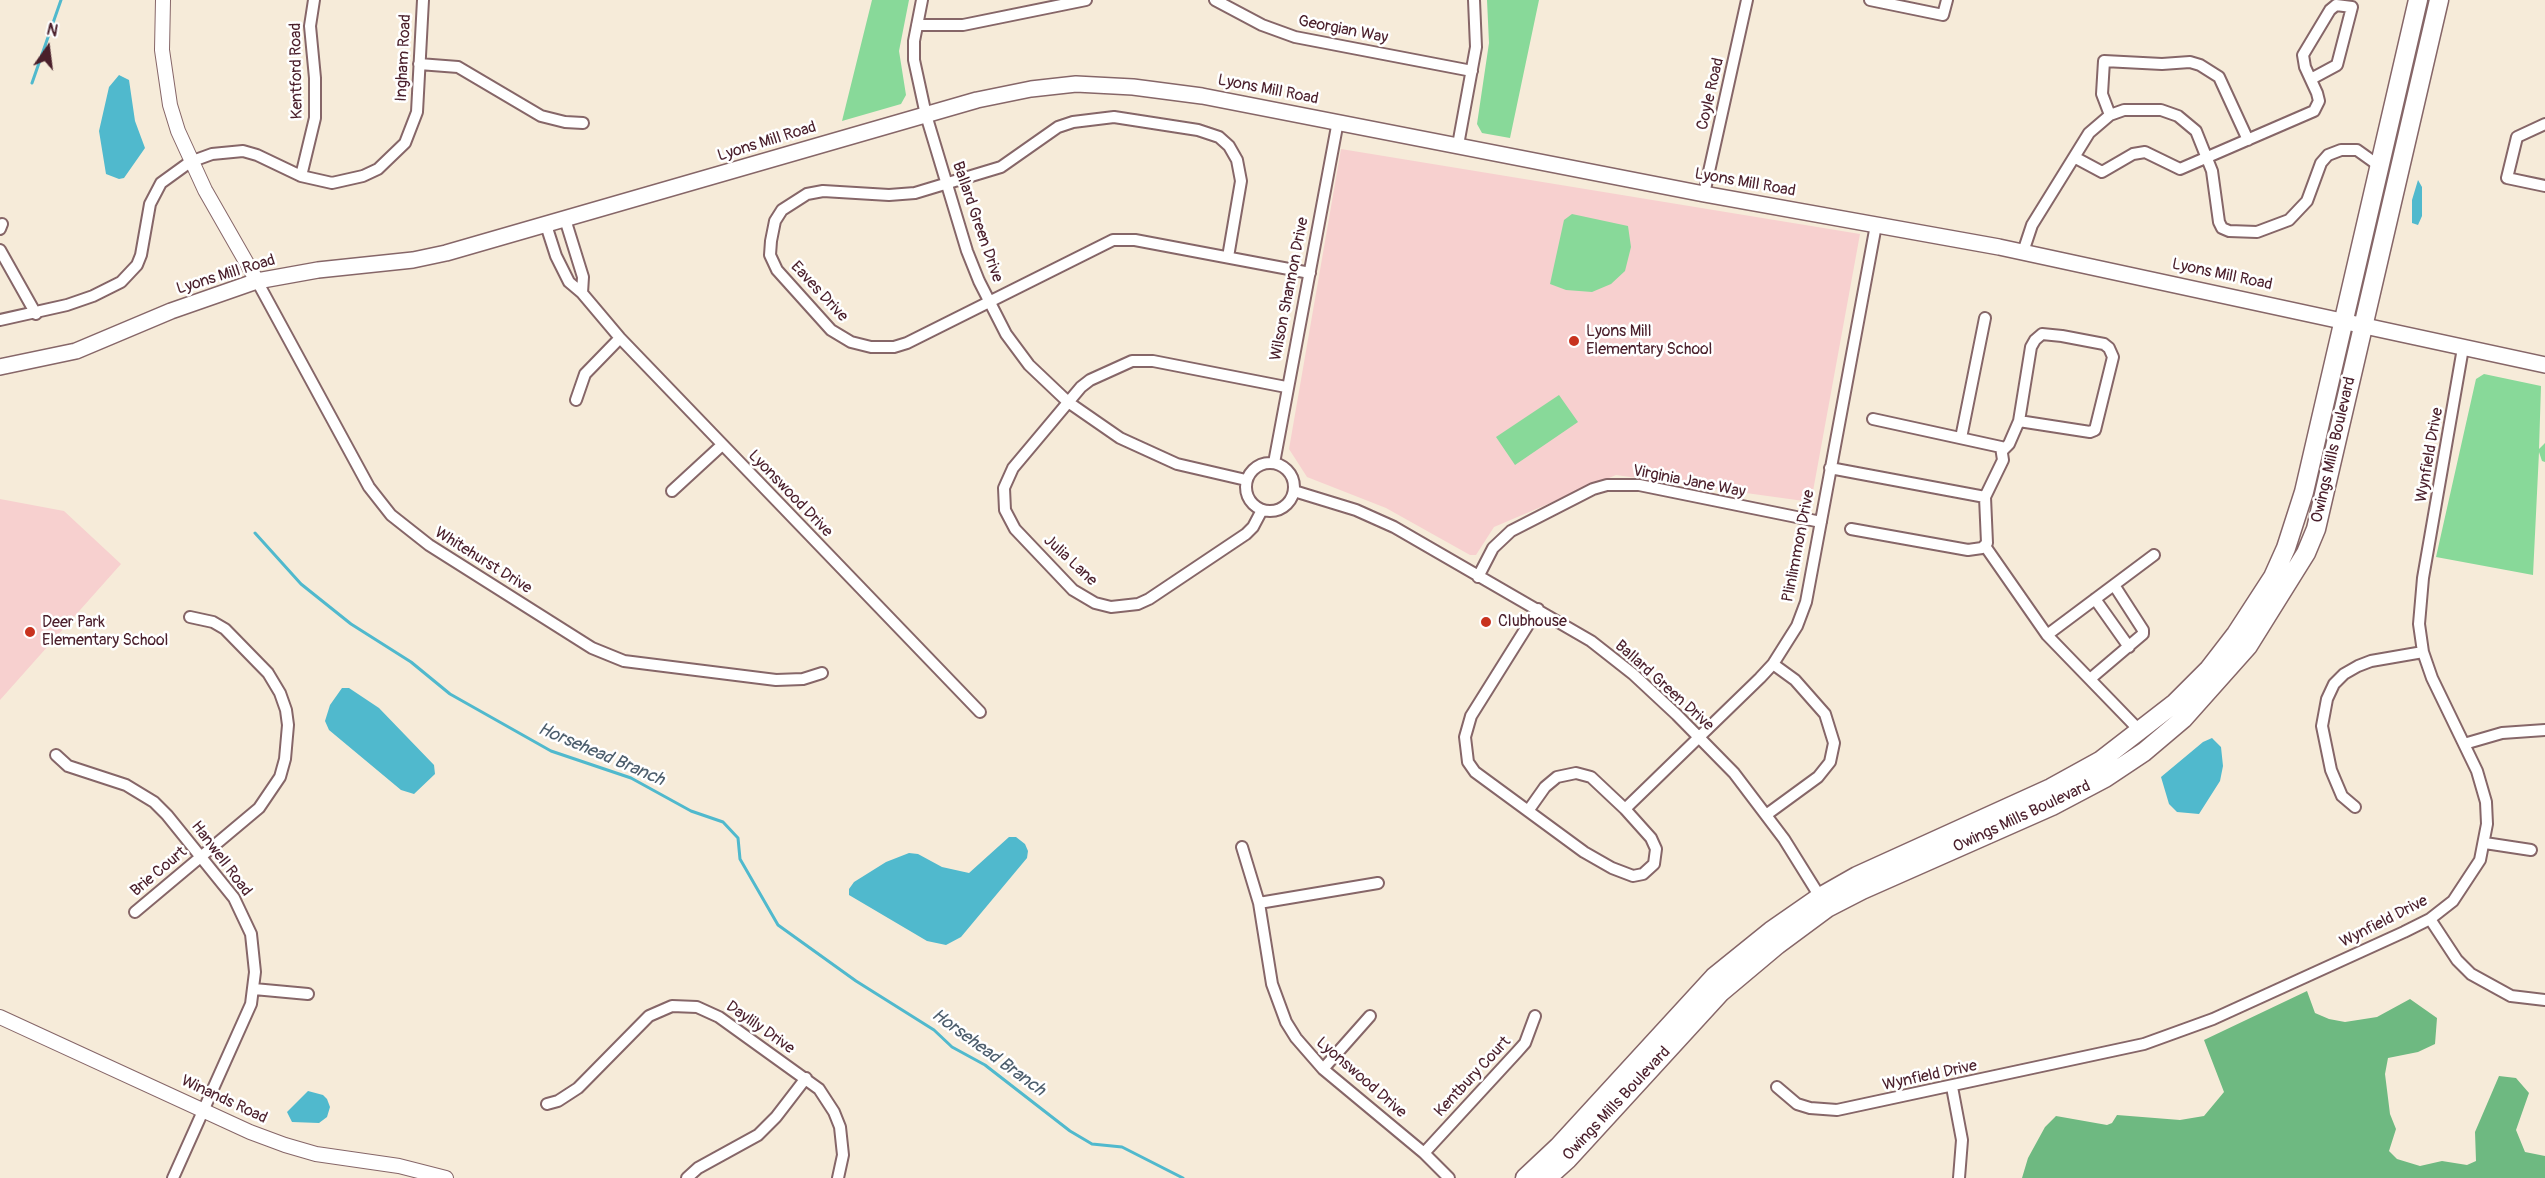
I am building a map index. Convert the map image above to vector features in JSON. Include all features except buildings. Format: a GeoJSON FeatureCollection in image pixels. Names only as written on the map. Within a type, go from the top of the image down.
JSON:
{"type":"FeatureCollection","features":[{"type":"Feature","properties":{"kind":"main road","name":"Owings Mills Boulevard"},"geometry":{"type":"LineString","coordinates":[[1525,1178],[1558,1147],[1714,977],[1771,931],[1824,902],[1894,857],[2051,788],[2100,761],[2175,703],[2209,669],[2236,634],[2273,577],[2286,548],[2304,492],[2418,0]]}},
{"type":"Feature","properties":{"kind":"main road","name":"Owings Mills Boulevard"},"geometry":{"type":"LineString","coordinates":[[1547,1178],[1721,992],[1824,902],[2052,806],[2105,778],[2160,739],[2217,684],[2248,646],[2289,582],[2316,529],[2439,0]]}},
{"type":"Feature","properties":{"kind":"main road","name":"Lyons Mill Road"},"geometry":{"type":"LineString","coordinates":[[0,367],[76,351],[171,311],[257,281],[318,270],[413,260],[546,225],[977,100],[1031,89],[1076,84],[1193,94],[1338,121],[1704,194],[2023,252],[2545,364]]}},
{"type":"Feature","properties":{"kind":"street"},"geometry":{"type":"LineString","coordinates":[[163,0],[162,50],[165,78],[171,105],[190,162],[257,281]]}},
{"type":"Feature","properties":{"kind":"street","name":"Kentford Road"},"geometry":{"type":"LineString","coordinates":[[302,176],[315,118],[315,78],[310,26],[314,0]]}},
{"type":"Feature","properties":{"kind":"street","name":"Ingham Road"},"geometry":{"type":"LineString","coordinates":[[0,320],[36,314],[93,296],[110,289],[129,275],[141,255],[147,213],[154,194],[171,174],[190,162],[212,154],[243,151],[272,160],[302,176],[332,183],[363,176],[393,157],[405,143],[417,112],[423,0]]}},
{"type":"Feature","properties":{"kind":"street","name":"Ballard Green Drive"},"geometry":{"type":"LineString","coordinates":[[922,0],[914,60],[926,115],[967,251],[988,302],[1006,334],[1029,365],[1068,402],[1120,438],[1148,453],[1177,464],[1246,480]]}},
{"type":"Feature","properties":{"kind":"street"},"geometry":{"type":"LineString","coordinates":[[917,25],[963,25],[1086,0]]}},
{"type":"Feature","properties":{"kind":"street","name":"Georgian Way"},"geometry":{"type":"LineString","coordinates":[[1215,0],[1262,25],[1295,37],[1472,71]]}},
{"type":"Feature","properties":{"kind":"street"},"geometry":{"type":"LineString","coordinates":[[1458,145],[1476,46],[1474,0]]}},
{"type":"Feature","properties":{"kind":"street","name":"Coyle Road"},"geometry":{"type":"LineString","coordinates":[[1704,194],[1746,0]]}},
{"type":"Feature","properties":{"kind":"street"},"geometry":{"type":"LineString","coordinates":[[1870,0],[1943,15],[1947,0]]}},
{"type":"Feature","properties":{"kind":"street"},"geometry":{"type":"LineString","coordinates":[[2074,157],[2102,172],[2139,152],[2153,155],[2180,169],[2314,111],[2319,100],[2303,59],[2305,50],[2330,10],[2336,5],[2352,7],[2337,65],[2311,79]]}},
{"type":"Feature","properties":{"kind":"street"},"geometry":{"type":"LineString","coordinates":[[2110,115],[2102,94],[2104,61],[2162,64],[2190,62],[2200,65],[2219,77],[2248,140]]}},
{"type":"Feature","properties":{"kind":"street"},"geometry":{"type":"LineString","coordinates":[[419,64],[458,67],[541,116],[565,122],[583,123]]}},
{"type":"Feature","properties":{"kind":"street"},"geometry":{"type":"LineString","coordinates":[[2023,252],[2032,225],[2090,133],[2110,115],[2136,108],[2149,108],[2178,116],[2196,131],[2212,171],[2219,222],[2222,228],[2241,233],[2272,228],[2300,212],[2310,195],[2321,163],[2328,155],[2340,150],[2357,150],[2378,165]]}},
{"type":"Feature","properties":{"kind":"street","name":"Eaves Drive"},"geometry":{"type":"LineString","coordinates":[[1228,257],[1240,194],[1240,170],[1230,146],[1210,133],[1129,118],[1086,118],[1058,127],[1001,167],[904,195],[823,191],[807,194],[790,202],[775,221],[770,255],[777,270],[831,330],[842,338],[861,345],[883,348],[907,343],[1113,240],[1135,240],[1310,273]]}},
{"type":"Feature","properties":{"kind":"street","name":"Wilson Shannon Drive"},"geometry":{"type":"LineString","coordinates":[[1274,463],[1286,387],[1338,121]]}},
{"type":"Feature","properties":{"kind":"street"},"geometry":{"type":"LineString","coordinates":[[2545,124],[2517,137],[2507,178],[2545,186]]}},
{"type":"Feature","properties":{"kind":"street"},"geometry":{"type":"LineString","coordinates":[[565,219],[583,277],[582,293]]}},
{"type":"Feature","properties":{"kind":"street","name":"Lyonswood Drive"},"geometry":{"type":"LineString","coordinates":[[546,225],[556,256],[569,282],[582,293],[620,338],[722,445],[980,712]]}},
{"type":"Feature","properties":{"kind":"street","name":"Plinlimmon Drive"},"geometry":{"type":"LineString","coordinates":[[1625,809],[1773,664],[1797,626],[1806,602],[1876,225]]}},
{"type":"Feature","properties":{"kind":"street"},"geometry":{"type":"LineString","coordinates":[[0,250],[36,314]]}},
{"type":"Feature","properties":{"kind":"street","name":"Whitehurst Drive"},"geometry":{"type":"LineString","coordinates":[[257,281],[369,486],[391,515],[422,540],[592,648],[624,661],[776,680],[803,679],[822,673]]}},
{"type":"Feature","properties":{"kind":"street"},"geometry":{"type":"LineString","coordinates":[[1961,438],[1985,318]]}},
{"type":"Feature","properties":{"kind":"street"},"geometry":{"type":"LineString","coordinates":[[2019,421],[2090,432],[2095,430],[2113,357],[2109,348],[2104,344],[2062,336],[2042,334],[2035,340],[2031,347],[2019,421],[2009,444],[2003,450],[2003,460],[1984,497],[1985,546],[2047,635],[2140,732]]}},
{"type":"Feature","properties":{"kind":"street"},"geometry":{"type":"LineString","coordinates":[[576,400],[585,374],[620,338]]}},
{"type":"Feature","properties":{"kind":"street","name":"Wynfield Drive"},"geometry":{"type":"LineString","coordinates":[[1778,1087],[1797,1104],[1810,1108],[1837,1110],[2101,1055],[2175,1035],[2430,919],[2453,901],[2464,888],[2480,860],[2485,843],[2486,802],[2483,788],[2464,744],[2432,678],[2423,652],[2420,624],[2423,578],[2463,348]]}},
{"type":"Feature","properties":{"kind":"street","name":"Julia Lane"},"geometry":{"type":"LineString","coordinates":[[1262,510],[1253,527],[1246,534],[1149,600],[1138,604],[1111,607],[1084,597],[1073,590],[1015,529],[1009,520],[1003,499],[1004,488],[1013,468],[1068,402],[1090,380],[1132,361],[1141,360],[1286,387]]}},
{"type":"Feature","properties":{"kind":"street"},"geometry":{"type":"LineString","coordinates":[[1873,420],[2001,447],[2003,450]]}},
{"type":"Feature","properties":{"kind":"street"},"geometry":{"type":"LineString","coordinates":[[672,491],[722,445]]}},
{"type":"Feature","properties":{"kind":"street"},"geometry":{"type":"LineString","coordinates":[[1274,463],[1289,472],[1294,490],[1286,505],[1270,511],[1262,510],[1248,498],[1246,480],[1256,466],[1274,463]]}},
{"type":"Feature","properties":{"kind":"street"},"geometry":{"type":"LineString","coordinates":[[1830,468],[1984,497]]}},
{"type":"Feature","properties":{"kind":"street","name":"Virginia Jane Way"},"geometry":{"type":"LineString","coordinates":[[1478,577],[1493,548],[1511,531],[1593,489],[1607,485],[1639,485],[1821,522]]}},
{"type":"Feature","properties":{"kind":"street","name":"Ballard Green Drive"},"geometry":{"type":"LineString","coordinates":[[1294,490],[1374,516],[1591,641],[1633,674],[1734,773],[1766,814],[1824,902]]}},
{"type":"Feature","properties":{"kind":"street"},"geometry":{"type":"LineString","coordinates":[[1851,529],[1968,550],[1985,546]]}},
{"type":"Feature","properties":{"kind":"street"},"geometry":{"type":"LineString","coordinates":[[2047,635],[2154,555]]}},
{"type":"Feature","properties":{"kind":"street"},"geometry":{"type":"LineString","coordinates":[[2090,679],[2143,634],[2143,630],[2114,585]]}},
{"type":"Feature","properties":{"kind":"street"},"geometry":{"type":"LineString","coordinates":[[2095,599],[2129,647]]}},
{"type":"Feature","properties":{"kind":"street"},"geometry":{"type":"LineString","coordinates":[[1528,811],[1550,781],[1565,773],[1591,777],[1652,838],[1656,849],[1654,864],[1638,876],[1622,874],[1593,858],[1528,811],[1475,772],[1464,749],[1471,716],[1538,609]]}},
{"type":"Feature","properties":{"kind":"street","name":"Brie Court"},"geometry":{"type":"LineString","coordinates":[[135,912],[259,807],[272,791],[285,759],[288,725],[280,693],[253,655],[219,626],[190,617]]}},
{"type":"Feature","properties":{"kind":"street"},"geometry":{"type":"LineString","coordinates":[[2355,807],[2336,786],[2331,770],[2322,726],[2327,699],[2339,679],[2358,666],[2371,661],[2423,652]]}},
{"type":"Feature","properties":{"kind":"street"},"geometry":{"type":"LineString","coordinates":[[1766,814],[1818,777],[1830,762],[1834,743],[1825,714],[1795,680],[1773,664]]}},
{"type":"Feature","properties":{"kind":"street"},"geometry":{"type":"LineString","coordinates":[[2464,744],[2502,733],[2545,730]]}},
{"type":"Feature","properties":{"kind":"street","name":"Hanwell Road"},"geometry":{"type":"LineString","coordinates":[[56,755],[68,766],[126,785],[154,802],[202,856],[234,898],[251,934],[255,953],[254,988],[244,1020],[172,1178]]}},
{"type":"Feature","properties":{"kind":"street"},"geometry":{"type":"LineString","coordinates":[[2485,843],[2531,850]]}},
{"type":"Feature","properties":{"kind":"street","name":"Lyonswood Drive"},"geometry":{"type":"LineString","coordinates":[[1242,847],[1259,903],[1267,965],[1279,1004],[1296,1038],[1323,1069],[1424,1153],[1449,1178]]}},
{"type":"Feature","properties":{"kind":"street"},"geometry":{"type":"LineString","coordinates":[[1259,903],[1378,883]]}},
{"type":"Feature","properties":{"kind":"street"},"geometry":{"type":"LineString","coordinates":[[2430,919],[2457,960],[2471,974],[2511,996],[2545,1000]]}},
{"type":"Feature","properties":{"kind":"street"},"geometry":{"type":"LineString","coordinates":[[254,988],[308,994]]}},
{"type":"Feature","properties":{"kind":"street","name":"Daylily Drive"},"geometry":{"type":"LineString","coordinates":[[547,1104],[558,1101],[578,1088],[649,1016],[672,1006],[686,1005],[708,1011],[806,1078],[828,1100],[840,1127],[843,1155],[838,1178]]}},
{"type":"Feature","properties":{"kind":"street"},"geometry":{"type":"LineString","coordinates":[[1323,1069],[1370,1016]]}},
{"type":"Feature","properties":{"kind":"street","name":"Kentbury Court"},"geometry":{"type":"LineString","coordinates":[[1424,1153],[1517,1052],[1525,1042],[1534,1016]]}},
{"type":"Feature","properties":{"kind":"street","name":"Winands Road"},"geometry":{"type":"LineString","coordinates":[[0,1017],[285,1145],[316,1154],[399,1166],[446,1178]]}},
{"type":"Feature","properties":{"kind":"street"},"geometry":{"type":"LineString","coordinates":[[687,1178],[698,1168],[758,1135],[776,1117],[806,1078]]}},
{"type":"Feature","properties":{"kind":"street"},"geometry":{"type":"LineString","coordinates":[[1952,1087],[1962,1140],[1959,1178]]}},
{"type":"Feature","properties":{"kind":"shaded area","name":"Lyons Mill Elementary School"},"geometry":{"type":"Polygon","coordinates":[[[1341,149],[1860,234],[1811,502],[1616,475],[1494,527],[1476,555],[1470,555],[1386,508],[1307,477],[1289,449],[1341,149]]]}},
{"type":"Feature","properties":{"kind":"shaded area","name":"Deer Park Elementary School"},"geometry":{"type":"Polygon","coordinates":[[[0,499],[64,511],[121,564],[0,700],[0,499]]]}},
{"type":"Feature","properties":{"kind":"green space"},"geometry":{"type":"Polygon","coordinates":[[[872,0],[909,0],[899,51],[906,95],[901,104],[842,121],[872,0]]]}},
{"type":"Feature","properties":{"kind":"green space"},"geometry":{"type":"Polygon","coordinates":[[[1487,0],[1539,0],[1510,138],[1482,133],[1477,124],[1489,43],[1487,0]]]}},
{"type":"Feature","properties":{"kind":"green space"},"geometry":{"type":"Polygon","coordinates":[[[1572,214],[1628,226],[1631,247],[1625,271],[1611,284],[1592,292],[1566,290],[1550,284],[1564,220],[1572,214]]]}},
{"type":"Feature","properties":{"kind":"green space"},"geometry":{"type":"Polygon","coordinates":[[[2484,374],[2541,386],[2539,449],[2545,443],[2545,462],[2542,461],[2539,452],[2533,575],[2436,557],[2476,379],[2484,374]]]}},
{"type":"Feature","properties":{"kind":"green space"},"geometry":{"type":"Polygon","coordinates":[[[1559,395],[1578,422],[1515,465],[1496,437],[1559,395]]]}},
{"type":"Feature","properties":{"kind":"green space"},"geometry":{"type":"Polygon","coordinates":[[[2307,991],[2315,1013],[2329,1019],[2345,1022],[2377,1017],[2410,999],[2437,1018],[2435,1044],[2418,1052],[2388,1058],[2385,1074],[2390,1114],[2396,1129],[2389,1151],[2397,1159],[2420,1166],[2442,1161],[2467,1165],[2476,1161],[2475,1132],[2499,1076],[2516,1078],[2529,1093],[2516,1130],[2525,1152],[2545,1156],[2545,1178],[2022,1178],[2028,1158],[2045,1127],[2056,1116],[2107,1125],[2112,1123],[2117,1115],[2180,1120],[2204,1116],[2224,1092],[2204,1040],[2307,991]]]}},
{"type":"Feature","properties":{"kind":"water"},"geometry":{"type":"Polygon","coordinates":[[[119,75],[129,80],[135,121],[145,148],[124,178],[119,179],[106,174],[99,131],[109,87],[119,75]]]}},
{"type":"Feature","properties":{"kind":"water"},"geometry":{"type":"Polygon","coordinates":[[[2418,180],[2422,187],[2422,216],[2418,225],[2412,223],[2412,200],[2418,180]]]}},
{"type":"Feature","properties":{"kind":"water"},"geometry":{"type":"Polygon","coordinates":[[[342,688],[349,688],[379,708],[434,765],[435,774],[414,794],[401,790],[329,730],[325,721],[330,705],[342,688]]]}},
{"type":"Feature","properties":{"kind":"water"},"geometry":{"type":"Polygon","coordinates":[[[2212,738],[2221,747],[2223,766],[2220,781],[2199,814],[2177,812],[2169,804],[2161,777],[2203,742],[2212,738]]]}},
{"type":"Feature","properties":{"kind":"water"},"geometry":{"type":"Polygon","coordinates":[[[1009,837],[1016,837],[1025,844],[1028,851],[1027,858],[961,937],[946,945],[927,941],[849,895],[849,889],[854,882],[886,862],[909,853],[918,854],[942,867],[969,873],[1009,837]]]}},
{"type":"Feature","properties":{"kind":"water"},"geometry":{"type":"Polygon","coordinates":[[[308,1091],[323,1095],[327,1099],[330,1107],[327,1117],[319,1123],[292,1122],[287,1112],[308,1091]]]}},
{"type":"Feature","properties":{"kind":"waterway"},"geometry":{"type":"LineString","coordinates":[[32,83],[61,0]]}},
{"type":"Feature","properties":{"kind":"waterway","name":"Horsehead Branch"},"geometry":{"type":"LineString","coordinates":[[255,533],[301,584],[351,624],[411,662],[450,694],[551,751],[631,778],[691,811],[723,822],[738,838],[740,859],[778,925],[856,981],[934,1030],[952,1047],[985,1065],[1070,1131],[1092,1144],[1122,1147],[1183,1178]]}},
{"type":"Feature","properties":{"kind":"place","name":"Lyons Mill Elementary School"},"geometry":{"type":"Point","coordinates":[1574,341]}},
{"type":"Feature","properties":{"kind":"place","name":"Clubhouse"},"geometry":{"type":"Point","coordinates":[1486,622]}},
{"type":"Feature","properties":{"kind":"place","name":"Deer Park Elementary School"},"geometry":{"type":"Point","coordinates":[30,632]}}]}
